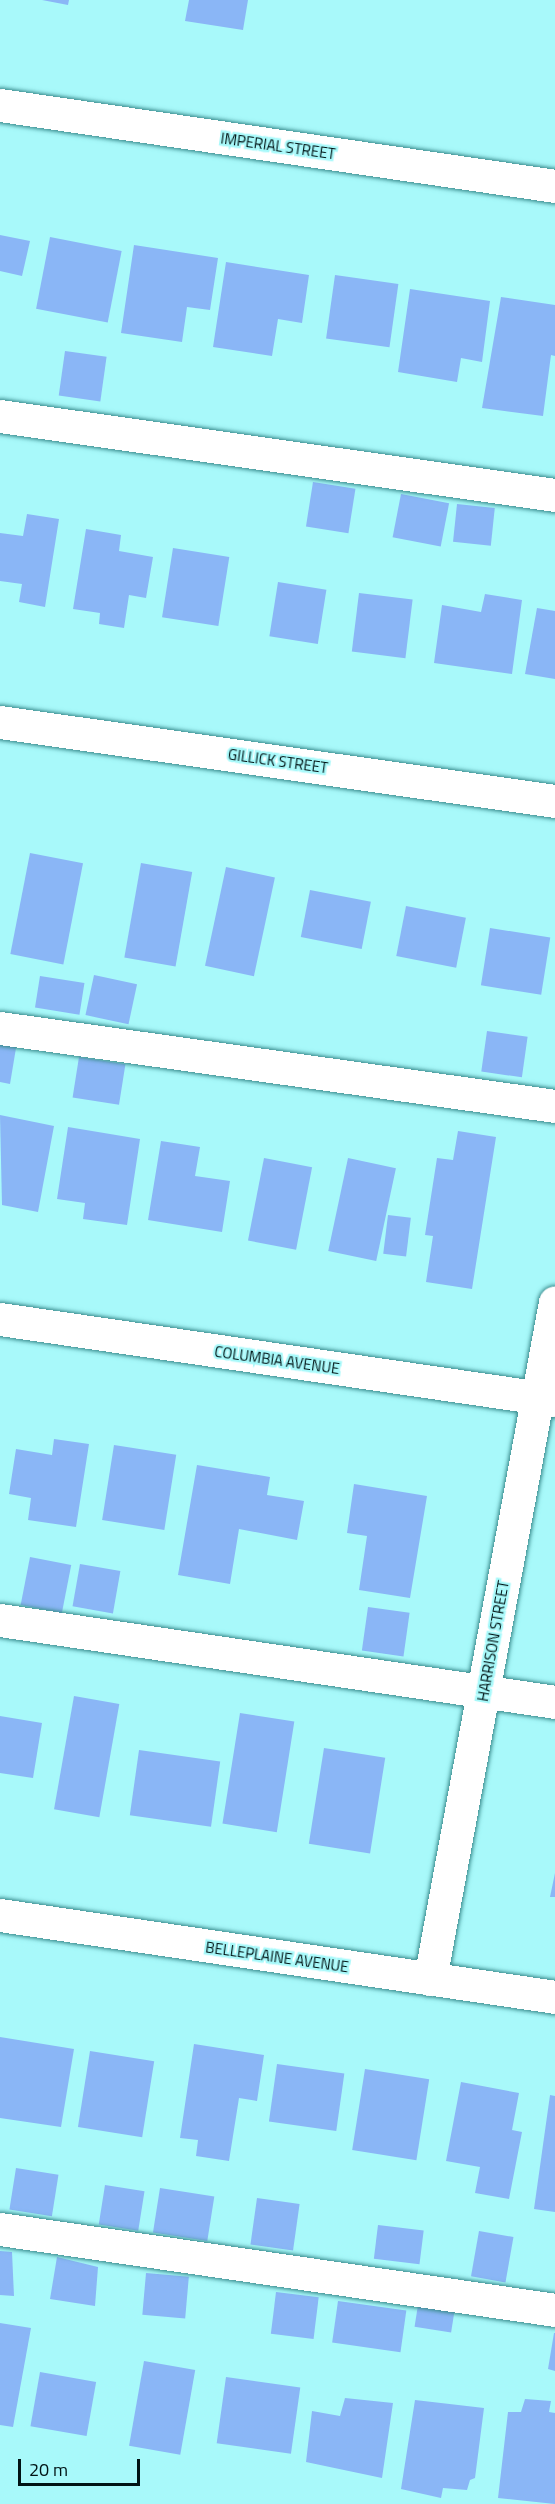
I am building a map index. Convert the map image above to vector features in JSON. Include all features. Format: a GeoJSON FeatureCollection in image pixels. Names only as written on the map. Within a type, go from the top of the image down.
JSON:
{"type":"FeatureCollection","features":[{"type":"Feature","properties":{"kind":"street","name":"IMPERIAL STREET"},"geometry":{"type":"LineString","coordinates":[[0,105],[555,186]]}},
{"type":"Feature","properties":{"kind":"street"},"geometry":{"type":"LineString","coordinates":[[0,416],[555,495]]}},
{"type":"Feature","properties":{"kind":"street","name":"GILLICK STREET"},"geometry":{"type":"LineString","coordinates":[[0,722],[555,801]]}},
{"type":"Feature","properties":{"kind":"street"},"geometry":{"type":"LineString","coordinates":[[0,1028],[555,1106]]}},
{"type":"Feature","properties":{"kind":"street","name":"HARRISON STREET"},"geometry":{"type":"LineString","coordinates":[[430,1979],[483,1692],[546,1399],[555,1302]]}},
{"type":"Feature","properties":{"kind":"street","name":"COLUMBIA AVENUE"},"geometry":{"type":"LineString","coordinates":[[0,1319],[546,1399]]}},
{"type":"Feature","properties":{"kind":"street"},"geometry":{"type":"LineString","coordinates":[[0,1620],[555,1702]]}},
{"type":"Feature","properties":{"kind":"street","name":"BELLEPLAINE AVENUE"},"geometry":{"type":"LineString","coordinates":[[0,1915],[555,1997]]}},
{"type":"Feature","properties":{"kind":"street"},"geometry":{"type":"LineString","coordinates":[[0,2229],[555,2310]]}},
{"type":"Feature","properties":{"kind":"building"},"geometry":{"type":"Polygon","coordinates":[[[42,0],[69,0],[68,5],[42,0]]]}},
{"type":"Feature","properties":{"kind":"building"},"geometry":{"type":"Polygon","coordinates":[[[189,0],[248,0],[243,30],[185,21],[189,0]]]}},
{"type":"Feature","properties":{"kind":"building"},"geometry":{"type":"Polygon","coordinates":[[[0,235],[30,241],[22,276],[0,271],[0,235]]]}},
{"type":"Feature","properties":{"kind":"building"},"geometry":{"type":"Polygon","coordinates":[[[50,237],[122,251],[108,323],[36,309],[50,237]]]}},
{"type":"Feature","properties":{"kind":"building"},"geometry":{"type":"Polygon","coordinates":[[[134,245],[218,258],[210,310],[187,307],[182,342],[121,333],[134,245]]]}},
{"type":"Feature","properties":{"kind":"building"},"geometry":{"type":"Polygon","coordinates":[[[226,262],[309,275],[302,323],[278,319],[272,356],[213,347],[226,262]]]}},
{"type":"Feature","properties":{"kind":"building"},"geometry":{"type":"Polygon","coordinates":[[[335,275],[398,284],[389,347],[326,338],[335,275]]]}},
{"type":"Feature","properties":{"kind":"building"},"geometry":{"type":"Polygon","coordinates":[[[410,289],[490,301],[482,362],[461,358],[457,382],[398,372],[410,289]]]}},
{"type":"Feature","properties":{"kind":"building"},"geometry":{"type":"Polygon","coordinates":[[[501,297],[555,305],[555,356],[551,355],[543,416],[482,408],[501,297]]]}},
{"type":"Feature","properties":{"kind":"building"},"geometry":{"type":"Polygon","coordinates":[[[65,351],[107,357],[100,401],[59,396],[65,351]]]}},
{"type":"Feature","properties":{"kind":"building"},"geometry":{"type":"Polygon","coordinates":[[[313,482],[355,489],[348,533],[306,526],[313,482]]]}},
{"type":"Feature","properties":{"kind":"building"},"geometry":{"type":"Polygon","coordinates":[[[401,494],[449,503],[441,547],[393,537],[401,494]]]}},
{"type":"Feature","properties":{"kind":"building"},"geometry":{"type":"Polygon","coordinates":[[[457,504],[495,508],[491,546],[453,542],[457,504]]]}},
{"type":"Feature","properties":{"kind":"building"},"geometry":{"type":"Polygon","coordinates":[[[27,514],[59,519],[45,607],[19,602],[22,584],[0,581],[0,533],[23,536],[27,514]]]}},
{"type":"Feature","properties":{"kind":"building"},"geometry":{"type":"Polygon","coordinates":[[[86,529],[121,535],[119,551],[153,557],[146,598],[129,595],[124,628],[99,624],[100,613],[73,609],[86,529]]]}},
{"type":"Feature","properties":{"kind":"building"},"geometry":{"type":"Polygon","coordinates":[[[173,548],[229,557],[218,626],[162,617],[173,548]]]}},
{"type":"Feature","properties":{"kind":"building"},"geometry":{"type":"Polygon","coordinates":[[[278,582],[326,590],[318,644],[269,636],[278,582]]]}},
{"type":"Feature","properties":{"kind":"building"},"geometry":{"type":"Polygon","coordinates":[[[359,593],[413,600],[405,658],[352,652],[359,593]]]}},
{"type":"Feature","properties":{"kind":"building"},"geometry":{"type":"Polygon","coordinates":[[[485,594],[522,600],[512,674],[434,663],[442,605],[481,612],[485,594]]]}},
{"type":"Feature","properties":{"kind":"building"},"geometry":{"type":"Polygon","coordinates":[[[537,608],[555,611],[555,679],[525,674],[537,608]]]}},
{"type":"Feature","properties":{"kind":"building"},"geometry":{"type":"Polygon","coordinates":[[[30,853],[83,863],[63,964],[10,954],[30,853]]]}},
{"type":"Feature","properties":{"kind":"building"},"geometry":{"type":"Polygon","coordinates":[[[141,863],[192,872],[176,967],[124,958],[141,863]]]}},
{"type":"Feature","properties":{"kind":"building"},"geometry":{"type":"Polygon","coordinates":[[[226,867],[275,877],[254,976],[205,966],[226,867]]]}},
{"type":"Feature","properties":{"kind":"building"},"geometry":{"type":"Polygon","coordinates":[[[310,890],[371,902],[362,949],[301,937],[310,890]]]}},
{"type":"Feature","properties":{"kind":"building"},"geometry":{"type":"Polygon","coordinates":[[[406,906],[466,918],[456,968],[396,956],[406,906]]]}},
{"type":"Feature","properties":{"kind":"building"},"geometry":{"type":"Polygon","coordinates":[[[490,928],[550,938],[541,995],[481,985],[490,928]]]}},
{"type":"Feature","properties":{"kind":"building"},"geometry":{"type":"Polygon","coordinates":[[[94,975],[137,984],[129,1024],[85,1015],[94,975]]]}},
{"type":"Feature","properties":{"kind":"building"},"geometry":{"type":"Polygon","coordinates":[[[40,976],[84,983],[79,1015],[35,1008],[40,976]]]}},
{"type":"Feature","properties":{"kind":"building"},"geometry":{"type":"Polygon","coordinates":[[[487,1031],[528,1037],[522,1077],[481,1072],[487,1031]]]}},
{"type":"Feature","properties":{"kind":"building"},"geometry":{"type":"Polygon","coordinates":[[[0,1040],[17,1042],[10,1084],[0,1082],[0,1040]]]}},
{"type":"Feature","properties":{"kind":"building"},"geometry":{"type":"Polygon","coordinates":[[[79,1057],[125,1064],[119,1105],[73,1097],[79,1057]]]}},
{"type":"Feature","properties":{"kind":"building"},"geometry":{"type":"Polygon","coordinates":[[[0,1115],[54,1126],[38,1212],[2,1205],[0,1115]]]}},
{"type":"Feature","properties":{"kind":"building"},"geometry":{"type":"Polygon","coordinates":[[[68,1127],[140,1139],[127,1225],[83,1219],[85,1203],[57,1199],[68,1127]]]}},
{"type":"Feature","properties":{"kind":"building"},"geometry":{"type":"Polygon","coordinates":[[[458,1131],[496,1137],[472,1289],[426,1282],[433,1236],[425,1235],[437,1158],[453,1160],[458,1131]]]}},
{"type":"Feature","properties":{"kind":"building"},"geometry":{"type":"Polygon","coordinates":[[[161,1141],[200,1147],[195,1176],[230,1181],[222,1232],[148,1220],[161,1141]]]}},
{"type":"Feature","properties":{"kind":"building"},"geometry":{"type":"Polygon","coordinates":[[[264,1158],[312,1167],[296,1250],[248,1240],[264,1158]]]}},
{"type":"Feature","properties":{"kind":"building"},"geometry":{"type":"Polygon","coordinates":[[[348,1158],[396,1168],[376,1261],[328,1251],[348,1158]]]}},
{"type":"Feature","properties":{"kind":"building"},"geometry":{"type":"Polygon","coordinates":[[[388,1215],[411,1218],[406,1257],[383,1254],[388,1215]]]}},
{"type":"Feature","properties":{"kind":"building"},"geometry":{"type":"Polygon","coordinates":[[[54,1439],[89,1444],[76,1527],[28,1520],[31,1498],[9,1494],[16,1449],[52,1455],[54,1439]]]}},
{"type":"Feature","properties":{"kind":"building"},"geometry":{"type":"Polygon","coordinates":[[[114,1445],[176,1455],[164,1530],[102,1520],[114,1445]]]}},
{"type":"Feature","properties":{"kind":"building"},"geometry":{"type":"Polygon","coordinates":[[[197,1465],[270,1477],[267,1495],[304,1501],[297,1540],[239,1529],[230,1584],[178,1575],[197,1465]]]}},
{"type":"Feature","properties":{"kind":"building"},"geometry":{"type":"Polygon","coordinates":[[[354,1484],[427,1496],[410,1598],[359,1590],[367,1536],[347,1533],[354,1484]]]}},
{"type":"Feature","properties":{"kind":"building"},"geometry":{"type":"Polygon","coordinates":[[[30,1557],[71,1565],[62,1613],[21,1605],[30,1557]]]}},
{"type":"Feature","properties":{"kind":"building"},"geometry":{"type":"Polygon","coordinates":[[[80,1564],[120,1571],[113,1613],[73,1606],[80,1564]]]}},
{"type":"Feature","properties":{"kind":"building"},"geometry":{"type":"Polygon","coordinates":[[[368,1607],[410,1613],[403,1656],[362,1651],[368,1607]]]}},
{"type":"Feature","properties":{"kind":"building"},"geometry":{"type":"Polygon","coordinates":[[[74,1696],[119,1704],[99,1817],[54,1809],[74,1696]]]}},
{"type":"Feature","properties":{"kind":"building"},"geometry":{"type":"Polygon","coordinates":[[[240,1713],[294,1722],[277,1832],[222,1824],[240,1713]]]}},
{"type":"Feature","properties":{"kind":"building"},"geometry":{"type":"Polygon","coordinates":[[[0,1716],[42,1723],[33,1778],[0,1773],[0,1716]]]}},
{"type":"Feature","properties":{"kind":"building"},"geometry":{"type":"Polygon","coordinates":[[[324,1748],[385,1758],[370,1854],[309,1844],[324,1748]]]}},
{"type":"Feature","properties":{"kind":"building"},"geometry":{"type":"Polygon","coordinates":[[[139,1750],[220,1761],[211,1827],[130,1815],[139,1750]]]}},
{"type":"Feature","properties":{"kind":"building"},"geometry":{"type":"Polygon","coordinates":[[[555,1873],[555,1897],[550,1897],[555,1873]]]}},
{"type":"Feature","properties":{"kind":"building"},"geometry":{"type":"Polygon","coordinates":[[[0,2037],[74,2049],[61,2127],[0,2118],[0,2037]]]}},
{"type":"Feature","properties":{"kind":"building"},"geometry":{"type":"Polygon","coordinates":[[[194,2044],[264,2055],[257,2101],[239,2098],[229,2161],[196,2156],[198,2140],[180,2138],[194,2044]]]}},
{"type":"Feature","properties":{"kind":"building"},"geometry":{"type":"Polygon","coordinates":[[[90,2051],[154,2061],[142,2137],[78,2127],[90,2051]]]}},
{"type":"Feature","properties":{"kind":"building"},"geometry":{"type":"Polygon","coordinates":[[[277,2064],[344,2073],[336,2131],[269,2121],[277,2064]]]}},
{"type":"Feature","properties":{"kind":"building"},"geometry":{"type":"Polygon","coordinates":[[[365,2069],[429,2079],[416,2160],[352,2150],[365,2069]]]}},
{"type":"Feature","properties":{"kind":"building"},"geometry":{"type":"Polygon","coordinates":[[[461,2082],[519,2093],[512,2130],[522,2132],[509,2199],[475,2193],[480,2167],[446,2161],[461,2082]]]}},
{"type":"Feature","properties":{"kind":"building"},"geometry":{"type":"Polygon","coordinates":[[[550,2095],[555,2096],[555,2212],[534,2209],[550,2095]]]}},
{"type":"Feature","properties":{"kind":"building"},"geometry":{"type":"Polygon","coordinates":[[[16,2168],[58,2175],[52,2216],[9,2209],[16,2168]]]}},
{"type":"Feature","properties":{"kind":"building"},"geometry":{"type":"Polygon","coordinates":[[[105,2185],[145,2191],[138,2231],[99,2225],[105,2185]]]}},
{"type":"Feature","properties":{"kind":"building"},"geometry":{"type":"Polygon","coordinates":[[[160,2188],[214,2197],[207,2241],[153,2232],[160,2188]]]}},
{"type":"Feature","properties":{"kind":"building"},"geometry":{"type":"Polygon","coordinates":[[[257,2198],[300,2204],[293,2251],[250,2245],[257,2198]]]}},
{"type":"Feature","properties":{"kind":"building"},"geometry":{"type":"Polygon","coordinates":[[[378,2225],[424,2231],[420,2264],[374,2259],[378,2225]]]}},
{"type":"Feature","properties":{"kind":"building"},"geometry":{"type":"Polygon","coordinates":[[[479,2231],[513,2237],[505,2282],[471,2276],[479,2231]]]}},
{"type":"Feature","properties":{"kind":"building"},"geometry":{"type":"Polygon","coordinates":[[[0,2251],[12,2252],[14,2296],[0,2295],[0,2251]]]}},
{"type":"Feature","properties":{"kind":"building"},"geometry":{"type":"Polygon","coordinates":[[[57,2257],[98,2267],[95,2306],[50,2299],[57,2257]]]}},
{"type":"Feature","properties":{"kind":"building"},"geometry":{"type":"Polygon","coordinates":[[[146,2273],[189,2277],[185,2319],[142,2315],[146,2273]]]}},
{"type":"Feature","properties":{"kind":"building"},"geometry":{"type":"Polygon","coordinates":[[[276,2292],[319,2297],[314,2339],[271,2334],[276,2292]]]}},
{"type":"Feature","properties":{"kind":"building"},"geometry":{"type":"Polygon","coordinates":[[[338,2301],[406,2311],[400,2352],[332,2343],[338,2301]]]}},
{"type":"Feature","properties":{"kind":"building"},"geometry":{"type":"Polygon","coordinates":[[[418,2305],[455,2311],[451,2333],[415,2327],[418,2305]]]}},
{"type":"Feature","properties":{"kind":"building"},"geometry":{"type":"Polygon","coordinates":[[[0,2323],[31,2328],[13,2427],[0,2425],[0,2323]]]}},
{"type":"Feature","properties":{"kind":"building"},"geometry":{"type":"Polygon","coordinates":[[[555,2333],[555,2371],[548,2369],[555,2333]]]}},
{"type":"Feature","properties":{"kind":"building"},"geometry":{"type":"Polygon","coordinates":[[[144,2361],[195,2370],[180,2455],[129,2446],[144,2361]]]}},
{"type":"Feature","properties":{"kind":"building"},"geometry":{"type":"Polygon","coordinates":[[[40,2372],[96,2382],[87,2436],[30,2426],[40,2372]]]}},
{"type":"Feature","properties":{"kind":"building"},"geometry":{"type":"Polygon","coordinates":[[[226,2377],[300,2387],[291,2454],[217,2443],[226,2377]]]}},
{"type":"Feature","properties":{"kind":"building"},"geometry":{"type":"Polygon","coordinates":[[[345,2398],[393,2403],[382,2478],[306,2462],[312,2411],[340,2416],[345,2398]]]}},
{"type":"Feature","properties":{"kind":"building"},"geometry":{"type":"Polygon","coordinates":[[[525,2399],[551,2401],[549,2412],[555,2413],[555,2504],[498,2498],[508,2412],[521,2412],[525,2399]]]}},
{"type":"Feature","properties":{"kind":"building"},"geometry":{"type":"Polygon","coordinates":[[[415,2400],[484,2408],[475,2478],[470,2480],[467,2490],[443,2488],[441,2498],[401,2489],[415,2400]]]}}]}
